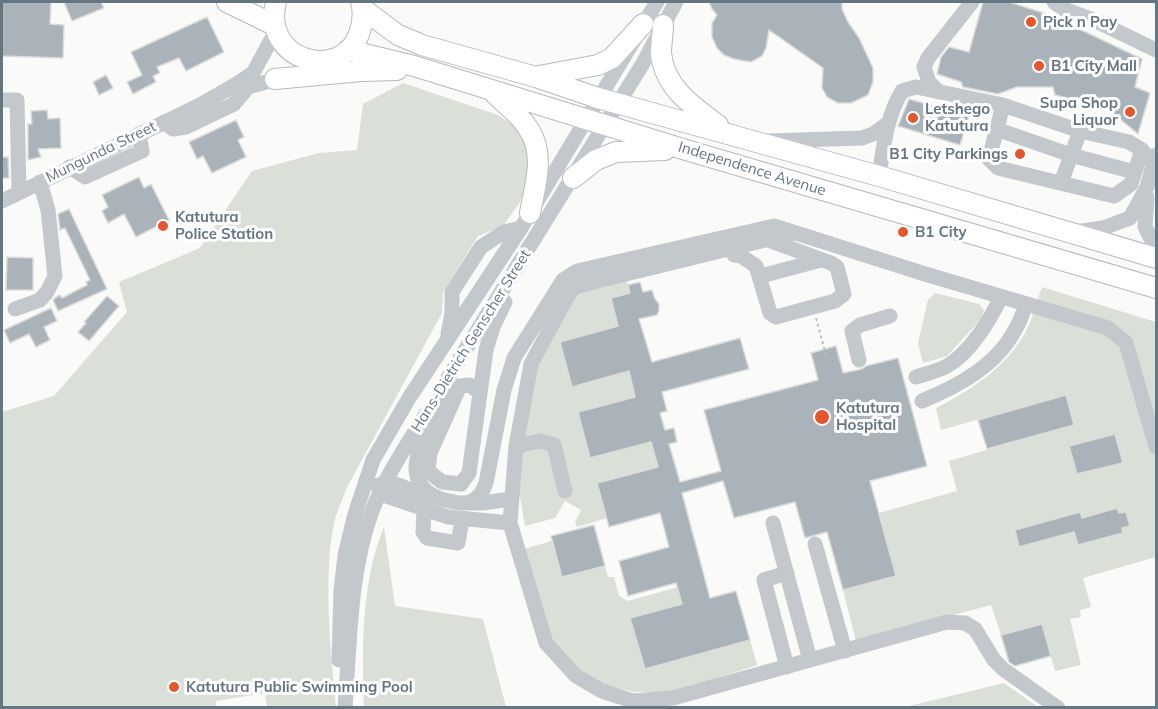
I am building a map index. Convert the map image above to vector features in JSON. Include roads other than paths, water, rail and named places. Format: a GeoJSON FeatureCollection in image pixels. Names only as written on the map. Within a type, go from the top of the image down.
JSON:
{"type":"FeatureCollection","features":[{"type":"Feature","properties":{"kind":"main road","name":"Independence Avenue"},"geometry":{"type":"LineString","coordinates":[[227,2],[275,28],[287,48],[304,59],[324,61],[341,54],[358,38],[363,24],[362,4]]}},
{"type":"Feature","properties":{"kind":"main road"},"geometry":{"type":"LineString","coordinates":[[275,28],[273,14],[276,2]]}},
{"type":"Feature","properties":{"kind":"main road","name":"Independence Avenue"},"geometry":{"type":"LineString","coordinates":[[362,4],[398,35],[422,45],[536,77],[598,98],[727,132],[1156,258]]}},
{"type":"Feature","properties":{"kind":"main road"},"geometry":{"type":"LineString","coordinates":[[536,77],[598,65],[612,58],[643,24]]}},
{"type":"Feature","properties":{"kind":"main road"},"geometry":{"type":"LineString","coordinates":[[663,25],[662,54],[667,75],[676,91],[727,132]]}},
{"type":"Feature","properties":{"kind":"main road","name":"Independence Avenue"},"geometry":{"type":"LineString","coordinates":[[341,54],[432,72],[686,150],[1156,288]]}},
{"type":"Feature","properties":{"kind":"main road"},"geometry":{"type":"LineString","coordinates":[[275,79],[391,69],[432,72]]}},
{"type":"Feature","properties":{"kind":"main road"},"geometry":{"type":"LineString","coordinates":[[492,92],[527,127],[535,144],[539,161],[525,221]]}},
{"type":"Feature","properties":{"kind":"main road"},"geometry":{"type":"LineString","coordinates":[[573,177],[596,160],[616,152],[686,150]]}},
{"type":"Feature","properties":{"kind":"street","name":"Hans-Dietrich Genscher Street"},"geometry":{"type":"LineString","coordinates":[[345,708],[355,576],[363,543],[382,487],[573,177],[595,122],[598,98],[657,2]]}},
{"type":"Feature","properties":{"kind":"street","name":"Hans-Dietrich Genscher Street"},"geometry":{"type":"LineString","coordinates":[[345,708],[339,661],[341,591],[345,555],[355,513],[373,460],[409,398],[525,221],[595,122],[618,103],[676,2]]}},
{"type":"Feature","properties":{"kind":"street"},"geometry":{"type":"LineString","coordinates":[[939,92],[929,82],[924,67],[928,58],[972,2]]}},
{"type":"Feature","properties":{"kind":"street"},"geometry":{"type":"LineString","coordinates":[[1054,2],[1064,9],[1096,21],[1156,50]]}},
{"type":"Feature","properties":{"kind":"street"},"geometry":{"type":"LineString","coordinates":[[216,96],[253,73],[275,28]]}},
{"type":"Feature","properties":{"kind":"street"},"geometry":{"type":"LineString","coordinates":[[216,96],[303,72],[341,54]]}},
{"type":"Feature","properties":{"kind":"street"},"geometry":{"type":"LineString","coordinates":[[164,122],[173,129],[186,127],[234,104],[249,86]]}},
{"type":"Feature","properties":{"kind":"street"},"geometry":{"type":"LineString","coordinates":[[879,176],[887,124],[893,105],[902,91],[916,87],[1003,105],[1080,131],[1129,142],[1150,160]]}},
{"type":"Feature","properties":{"kind":"street","name":"Mungunda Street"},"geometry":{"type":"LineString","coordinates":[[2,201],[216,96]]}},
{"type":"Feature","properties":{"kind":"street"},"geometry":{"type":"LineString","coordinates":[[2,100],[17,100],[19,192]]}},
{"type":"Feature","properties":{"kind":"street"},"geometry":{"type":"LineString","coordinates":[[1003,105],[989,159],[998,168],[1114,196],[1131,184],[1134,172],[1150,160]]}},
{"type":"Feature","properties":{"kind":"street"},"geometry":{"type":"LineString","coordinates":[[758,141],[862,138],[873,134],[887,124]]}},
{"type":"Feature","properties":{"kind":"street"},"geometry":{"type":"LineString","coordinates":[[996,129],[1071,155],[1134,172]]}},
{"type":"Feature","properties":{"kind":"street"},"geometry":{"type":"LineString","coordinates":[[1061,183],[1080,131]]}},
{"type":"Feature","properties":{"kind":"street"},"geometry":{"type":"LineString","coordinates":[[1069,233],[1103,228],[1130,218],[1141,200],[1150,160]]}},
{"type":"Feature","properties":{"kind":"street"},"geometry":{"type":"LineString","coordinates":[[1150,160],[1144,216],[1145,227],[1156,248]]}},
{"type":"Feature","properties":{"kind":"street"},"geometry":{"type":"LineString","coordinates":[[15,309],[40,300],[55,276],[48,210],[40,182]]}},
{"type":"Feature","properties":{"kind":"street"},"geometry":{"type":"LineString","coordinates":[[446,343],[450,327],[452,292],[481,247],[525,221]]}},
{"type":"Feature","properties":{"kind":"street"},"geometry":{"type":"LineString","coordinates":[[470,503],[479,496],[486,483],[504,390],[514,358],[563,280],[577,271],[774,226],[1108,328],[1126,343],[1156,447]]}},
{"type":"Feature","properties":{"kind":"street"},"geometry":{"type":"LineString","coordinates":[[794,233],[573,288],[531,364],[516,446],[511,499],[510,524],[546,643],[576,676],[602,691],[633,701],[673,698],[947,622],[965,623],[975,629],[994,660],[1003,669],[1058,708]]}},
{"type":"Feature","properties":{"kind":"street"},"geometry":{"type":"LineString","coordinates":[[480,393],[470,385],[460,386],[430,453],[428,471],[442,483],[461,484],[469,473],[486,350],[493,327],[537,235]]}},
{"type":"Feature","properties":{"kind":"street"},"geometry":{"type":"LineString","coordinates":[[734,255],[752,262],[761,276],[770,313],[776,317],[835,301],[844,294],[837,267],[768,240]]}},
{"type":"Feature","properties":{"kind":"street"},"geometry":{"type":"LineString","coordinates":[[761,276],[821,260]]}},
{"type":"Feature","properties":{"kind":"street"},"geometry":{"type":"LineString","coordinates":[[916,377],[947,366],[972,344],[987,325],[1001,297]]}},
{"type":"Feature","properties":{"kind":"street"},"geometry":{"type":"LineString","coordinates":[[922,401],[952,388],[980,370],[996,356],[1015,331],[1026,304]]}},
{"type":"Feature","properties":{"kind":"street"},"geometry":{"type":"LineString","coordinates":[[859,360],[852,331],[860,325],[890,316]]}},
{"type":"Feature","properties":{"kind":"street"},"geometry":{"type":"LineString","coordinates":[[432,503],[416,472],[416,456],[451,373]]}},
{"type":"Feature","properties":{"kind":"street"},"geometry":{"type":"LineString","coordinates":[[516,446],[540,441],[554,445],[565,491]]}},
{"type":"Feature","properties":{"kind":"street"},"geometry":{"type":"LineString","coordinates":[[373,460],[382,487]]}},
{"type":"Feature","properties":{"kind":"street"},"geometry":{"type":"LineString","coordinates":[[442,483],[432,503],[423,532],[427,538],[458,543],[462,520]]}},
{"type":"Feature","properties":{"kind":"street"},"geometry":{"type":"LineString","coordinates":[[382,487],[432,503],[462,520],[510,524]]}},
{"type":"Feature","properties":{"kind":"street"},"geometry":{"type":"LineString","coordinates":[[355,513],[382,487]]}},
{"type":"Feature","properties":{"kind":"street"},"geometry":{"type":"LineString","coordinates":[[432,503],[482,504],[511,499]]}},
{"type":"Feature","properties":{"kind":"street"},"geometry":{"type":"LineString","coordinates":[[773,523],[810,660]]}},
{"type":"Feature","properties":{"kind":"street"},"geometry":{"type":"LineString","coordinates":[[815,544],[844,651]]}},
{"type":"Feature","properties":{"kind":"street"},"geometry":{"type":"LineString","coordinates":[[787,573],[764,580],[787,667]]}},
{"type":"Feature","properties":{"kind":"place","name":"Pick n Pay"},"geometry":{"type":"Point","coordinates":[1031,22]}},
{"type":"Feature","properties":{"kind":"place","name":"B1 City Mall"},"geometry":{"type":"Point","coordinates":[1039,66]}},
{"type":"Feature","properties":{"kind":"place","name":"Supa Shop Liquor"},"geometry":{"type":"Point","coordinates":[1130,112]}},
{"type":"Feature","properties":{"kind":"place","name":"Letshego Katutura"},"geometry":{"type":"Point","coordinates":[913,118]}},
{"type":"Feature","properties":{"kind":"place","name":"B1 City Parkings"},"geometry":{"type":"Point","coordinates":[1020,154]}},
{"type":"Feature","properties":{"kind":"place","name":"Katutura Police Station"},"geometry":{"type":"Point","coordinates":[163,226]}},
{"type":"Feature","properties":{"kind":"place","name":"B1 City"},"geometry":{"type":"Point","coordinates":[903,232]}},
{"type":"Feature","properties":{"kind":"place","name":"Katutura Hospital"},"geometry":{"type":"Point","coordinates":[822,417]}},
{"type":"Feature","properties":{"kind":"place","name":"Katutura Public Swimming Pool"},"geometry":{"type":"Point","coordinates":[174,687]}}]}
